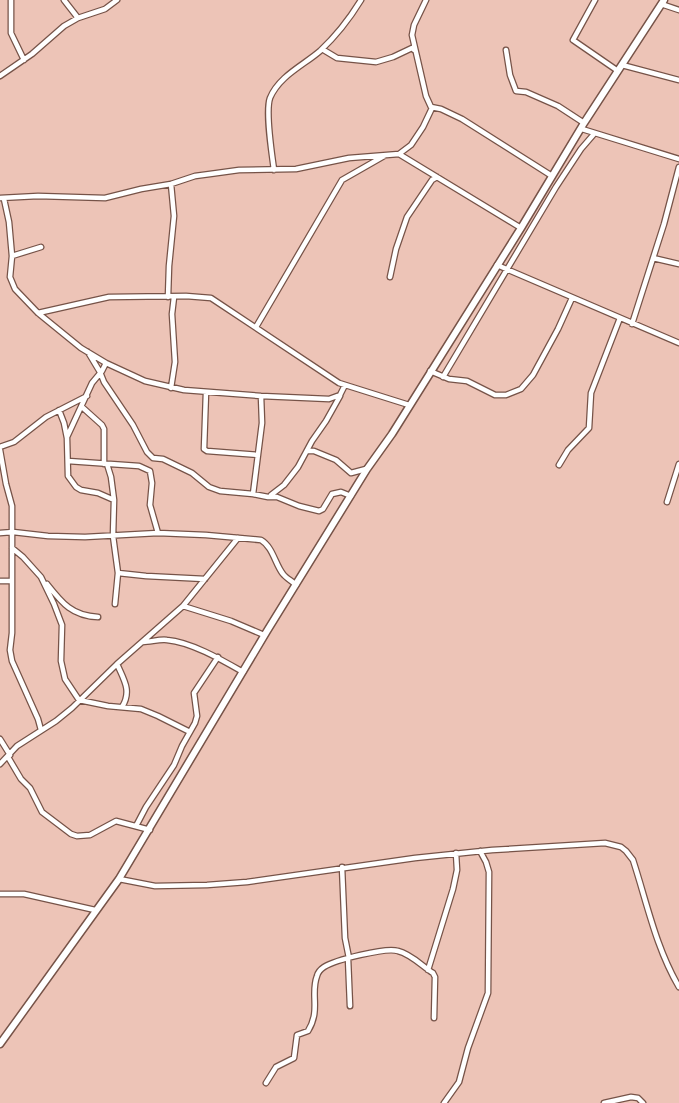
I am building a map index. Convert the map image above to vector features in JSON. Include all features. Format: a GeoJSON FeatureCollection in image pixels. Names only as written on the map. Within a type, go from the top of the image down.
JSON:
{"type":"FeatureCollection","features":[{"type":"Feature","properties":{"kind":"street"},"geometry":{"type":"LineString","coordinates":[[10,0],[12,33],[24,60]]}},
{"type":"Feature","properties":{"kind":"street"},"geometry":{"type":"LineString","coordinates":[[64,0],[78,18]]}},
{"type":"Feature","properties":{"kind":"street"},"geometry":{"type":"LineString","coordinates":[[0,76],[24,60],[64,26],[78,18],[105,9],[117,0]]}},
{"type":"Feature","properties":{"kind":"street"},"geometry":{"type":"LineString","coordinates":[[274,170],[269,112],[270,98],[289,75],[322,49],[348,19],[361,0]]}},
{"type":"Feature","properties":{"kind":"street"},"geometry":{"type":"LineString","coordinates":[[426,0],[412,28],[412,38],[426,96],[432,108]]}},
{"type":"Feature","properties":{"kind":"street"},"geometry":{"type":"LineString","coordinates":[[595,0],[573,40],[620,68],[679,80]]}},
{"type":"Feature","properties":{"kind":"street"},"geometry":{"type":"LineString","coordinates":[[0,1044],[119,879],[150,830],[264,635],[662,2],[679,10]]}},
{"type":"Feature","properties":{"kind":"street"},"geometry":{"type":"LineString","coordinates":[[322,49],[337,58],[359,59],[370,62],[388,59],[412,48],[414,50]]}},
{"type":"Feature","properties":{"kind":"street"},"geometry":{"type":"LineString","coordinates":[[506,50],[510,75],[515,90],[558,106],[594,134],[679,159]]}},
{"type":"Feature","properties":{"kind":"street"},"geometry":{"type":"LineString","coordinates":[[340,394],[321,400],[171,388],[145,381],[106,363],[88,352],[38,314],[15,289],[10,277],[12,256],[9,222],[2,198],[38,196],[105,198],[171,184],[195,176],[236,170],[296,169],[349,158],[399,154],[411,144],[423,127],[432,108]]}},
{"type":"Feature","properties":{"kind":"street"},"geometry":{"type":"LineString","coordinates":[[432,108],[441,109],[462,119],[552,176]]}},
{"type":"Feature","properties":{"kind":"street"},"geometry":{"type":"LineString","coordinates":[[443,377],[556,187],[581,149],[594,134]]}},
{"type":"Feature","properties":{"kind":"street"},"geometry":{"type":"LineString","coordinates":[[399,154],[521,228]]}},
{"type":"Feature","properties":{"kind":"street"},"geometry":{"type":"LineString","coordinates":[[256,327],[342,180],[385,156]]}},
{"type":"Feature","properties":{"kind":"street"},"geometry":{"type":"LineString","coordinates":[[632,324],[664,224],[679,167]]}},
{"type":"Feature","properties":{"kind":"street"},"geometry":{"type":"LineString","coordinates":[[390,277],[396,249],[407,217],[432,180],[437,177]]}},
{"type":"Feature","properties":{"kind":"street"},"geometry":{"type":"LineString","coordinates":[[168,297],[174,216],[171,184]]}},
{"type":"Feature","properties":{"kind":"street"},"geometry":{"type":"LineString","coordinates":[[12,256],[40,247]]}},
{"type":"Feature","properties":{"kind":"street"},"geometry":{"type":"LineString","coordinates":[[653,258],[679,264]]}},
{"type":"Feature","properties":{"kind":"street"},"geometry":{"type":"LineString","coordinates":[[497,265],[679,343]]}},
{"type":"Feature","properties":{"kind":"street"},"geometry":{"type":"LineString","coordinates":[[38,314],[109,297],[211,298],[344,385],[409,405]]}},
{"type":"Feature","properties":{"kind":"street"},"geometry":{"type":"LineString","coordinates":[[171,388],[175,362],[172,314],[174,297]]}},
{"type":"Feature","properties":{"kind":"street"},"geometry":{"type":"LineString","coordinates":[[430,371],[443,377],[467,381],[498,395],[506,395],[521,389],[533,375],[558,329],[572,298]]}},
{"type":"Feature","properties":{"kind":"street"},"geometry":{"type":"LineString","coordinates":[[559,465],[568,450],[589,428],[591,393],[620,318]]}},
{"type":"Feature","properties":{"kind":"street"},"geometry":{"type":"LineString","coordinates":[[88,352],[104,382],[153,458],[163,459],[192,473],[214,490],[277,497],[299,506],[319,511],[322,510],[332,494],[340,492],[351,496]]}},
{"type":"Feature","properties":{"kind":"street"},"geometry":{"type":"LineString","coordinates":[[67,438],[92,383],[106,363]]}},
{"type":"Feature","properties":{"kind":"street"},"geometry":{"type":"LineString","coordinates":[[268,497],[284,485],[298,467],[326,421],[344,385]]}},
{"type":"Feature","properties":{"kind":"street"},"geometry":{"type":"LineString","coordinates":[[206,392],[204,449],[207,451],[258,455]]}},
{"type":"Feature","properties":{"kind":"street"},"geometry":{"type":"LineString","coordinates":[[40,730],[38,718],[11,658],[12,506],[0,448],[14,442],[46,417],[87,396]]}},
{"type":"Feature","properties":{"kind":"street"},"geometry":{"type":"LineString","coordinates":[[253,494],[262,423],[261,396]]}},
{"type":"Feature","properties":{"kind":"street"},"geometry":{"type":"LineString","coordinates":[[82,407],[104,429],[106,464],[111,477],[114,500],[113,536],[118,573],[115,604]]}},
{"type":"Feature","properties":{"kind":"street"},"geometry":{"type":"LineString","coordinates":[[59,410],[67,438],[68,476],[76,487],[85,492],[98,493],[114,500]]}},
{"type":"Feature","properties":{"kind":"street"},"geometry":{"type":"LineString","coordinates":[[307,451],[314,451],[336,460],[351,473],[367,469]]}},
{"type":"Feature","properties":{"kind":"street"},"geometry":{"type":"LineString","coordinates":[[68,461],[139,466],[150,471],[152,483],[150,506],[158,533]]}},
{"type":"Feature","properties":{"kind":"street"},"geometry":{"type":"LineString","coordinates":[[667,502],[679,464]]}},
{"type":"Feature","properties":{"kind":"street"},"geometry":{"type":"LineString","coordinates":[[0,486],[6,484]]}},
{"type":"Feature","properties":{"kind":"street"},"geometry":{"type":"LineString","coordinates":[[0,533],[13,532],[48,536],[113,536],[158,533],[238,538],[264,542],[273,554],[283,574],[296,585]]}},
{"type":"Feature","properties":{"kind":"street"},"geometry":{"type":"LineString","coordinates":[[0,764],[17,746],[72,708],[117,664],[183,606],[238,538]]}},
{"type":"Feature","properties":{"kind":"street"},"geometry":{"type":"LineString","coordinates":[[12,548],[67,606],[84,616],[98,617]]}},
{"type":"Feature","properties":{"kind":"street"},"geometry":{"type":"LineString","coordinates":[[118,573],[205,579]]}},
{"type":"Feature","properties":{"kind":"street"},"geometry":{"type":"LineString","coordinates":[[41,577],[62,625],[61,661],[65,679],[79,700],[150,712],[190,732]]}},
{"type":"Feature","properties":{"kind":"street"},"geometry":{"type":"LineString","coordinates":[[0,581],[11,581]]}},
{"type":"Feature","properties":{"kind":"street"},"geometry":{"type":"LineString","coordinates":[[183,606],[231,621],[264,635]]}},
{"type":"Feature","properties":{"kind":"street"},"geometry":{"type":"LineString","coordinates":[[143,642],[168,640],[218,657],[243,672]]}},
{"type":"Feature","properties":{"kind":"street"},"geometry":{"type":"LineString","coordinates":[[136,826],[146,807],[174,765],[197,716],[194,693],[218,657]]}},
{"type":"Feature","properties":{"kind":"street"},"geometry":{"type":"LineString","coordinates":[[117,664],[127,690],[127,700],[122,707]]}},
{"type":"Feature","properties":{"kind":"street"},"geometry":{"type":"LineString","coordinates":[[38,718],[48,723],[53,722]]}},
{"type":"Feature","properties":{"kind":"street"},"geometry":{"type":"LineString","coordinates":[[0,739],[21,779],[30,788],[42,812],[71,834],[77,836],[90,835],[116,821],[150,830]]}},
{"type":"Feature","properties":{"kind":"street"},"geometry":{"type":"LineString","coordinates":[[119,879],[155,886],[206,886],[247,882],[342,867],[480,851],[589,844],[621,847],[626,850],[633,860],[659,943],[679,987]]}},
{"type":"Feature","properties":{"kind":"street"},"geometry":{"type":"LineString","coordinates":[[444,1103],[459,1082],[468,1048],[488,994],[488,872],[486,862],[480,851]]}},
{"type":"Feature","properties":{"kind":"street"},"geometry":{"type":"LineString","coordinates":[[428,970],[453,889],[457,870],[456,854]]}},
{"type":"Feature","properties":{"kind":"street"},"geometry":{"type":"LineString","coordinates":[[342,867],[350,1006]]}},
{"type":"Feature","properties":{"kind":"street"},"geometry":{"type":"LineString","coordinates":[[0,894],[24,894],[95,910]]}},
{"type":"Feature","properties":{"kind":"street"},"geometry":{"type":"LineString","coordinates":[[266,1083],[276,1067],[294,1058],[297,1035],[308,1031],[311,1026],[315,1013],[316,980],[318,974],[325,967],[348,958],[392,950],[405,954],[433,973],[435,977],[434,1018]]}},
{"type":"Feature","properties":{"kind":"street"},"geometry":{"type":"LineString","coordinates":[[604,1103],[631,1097],[643,1103]]}}]}
